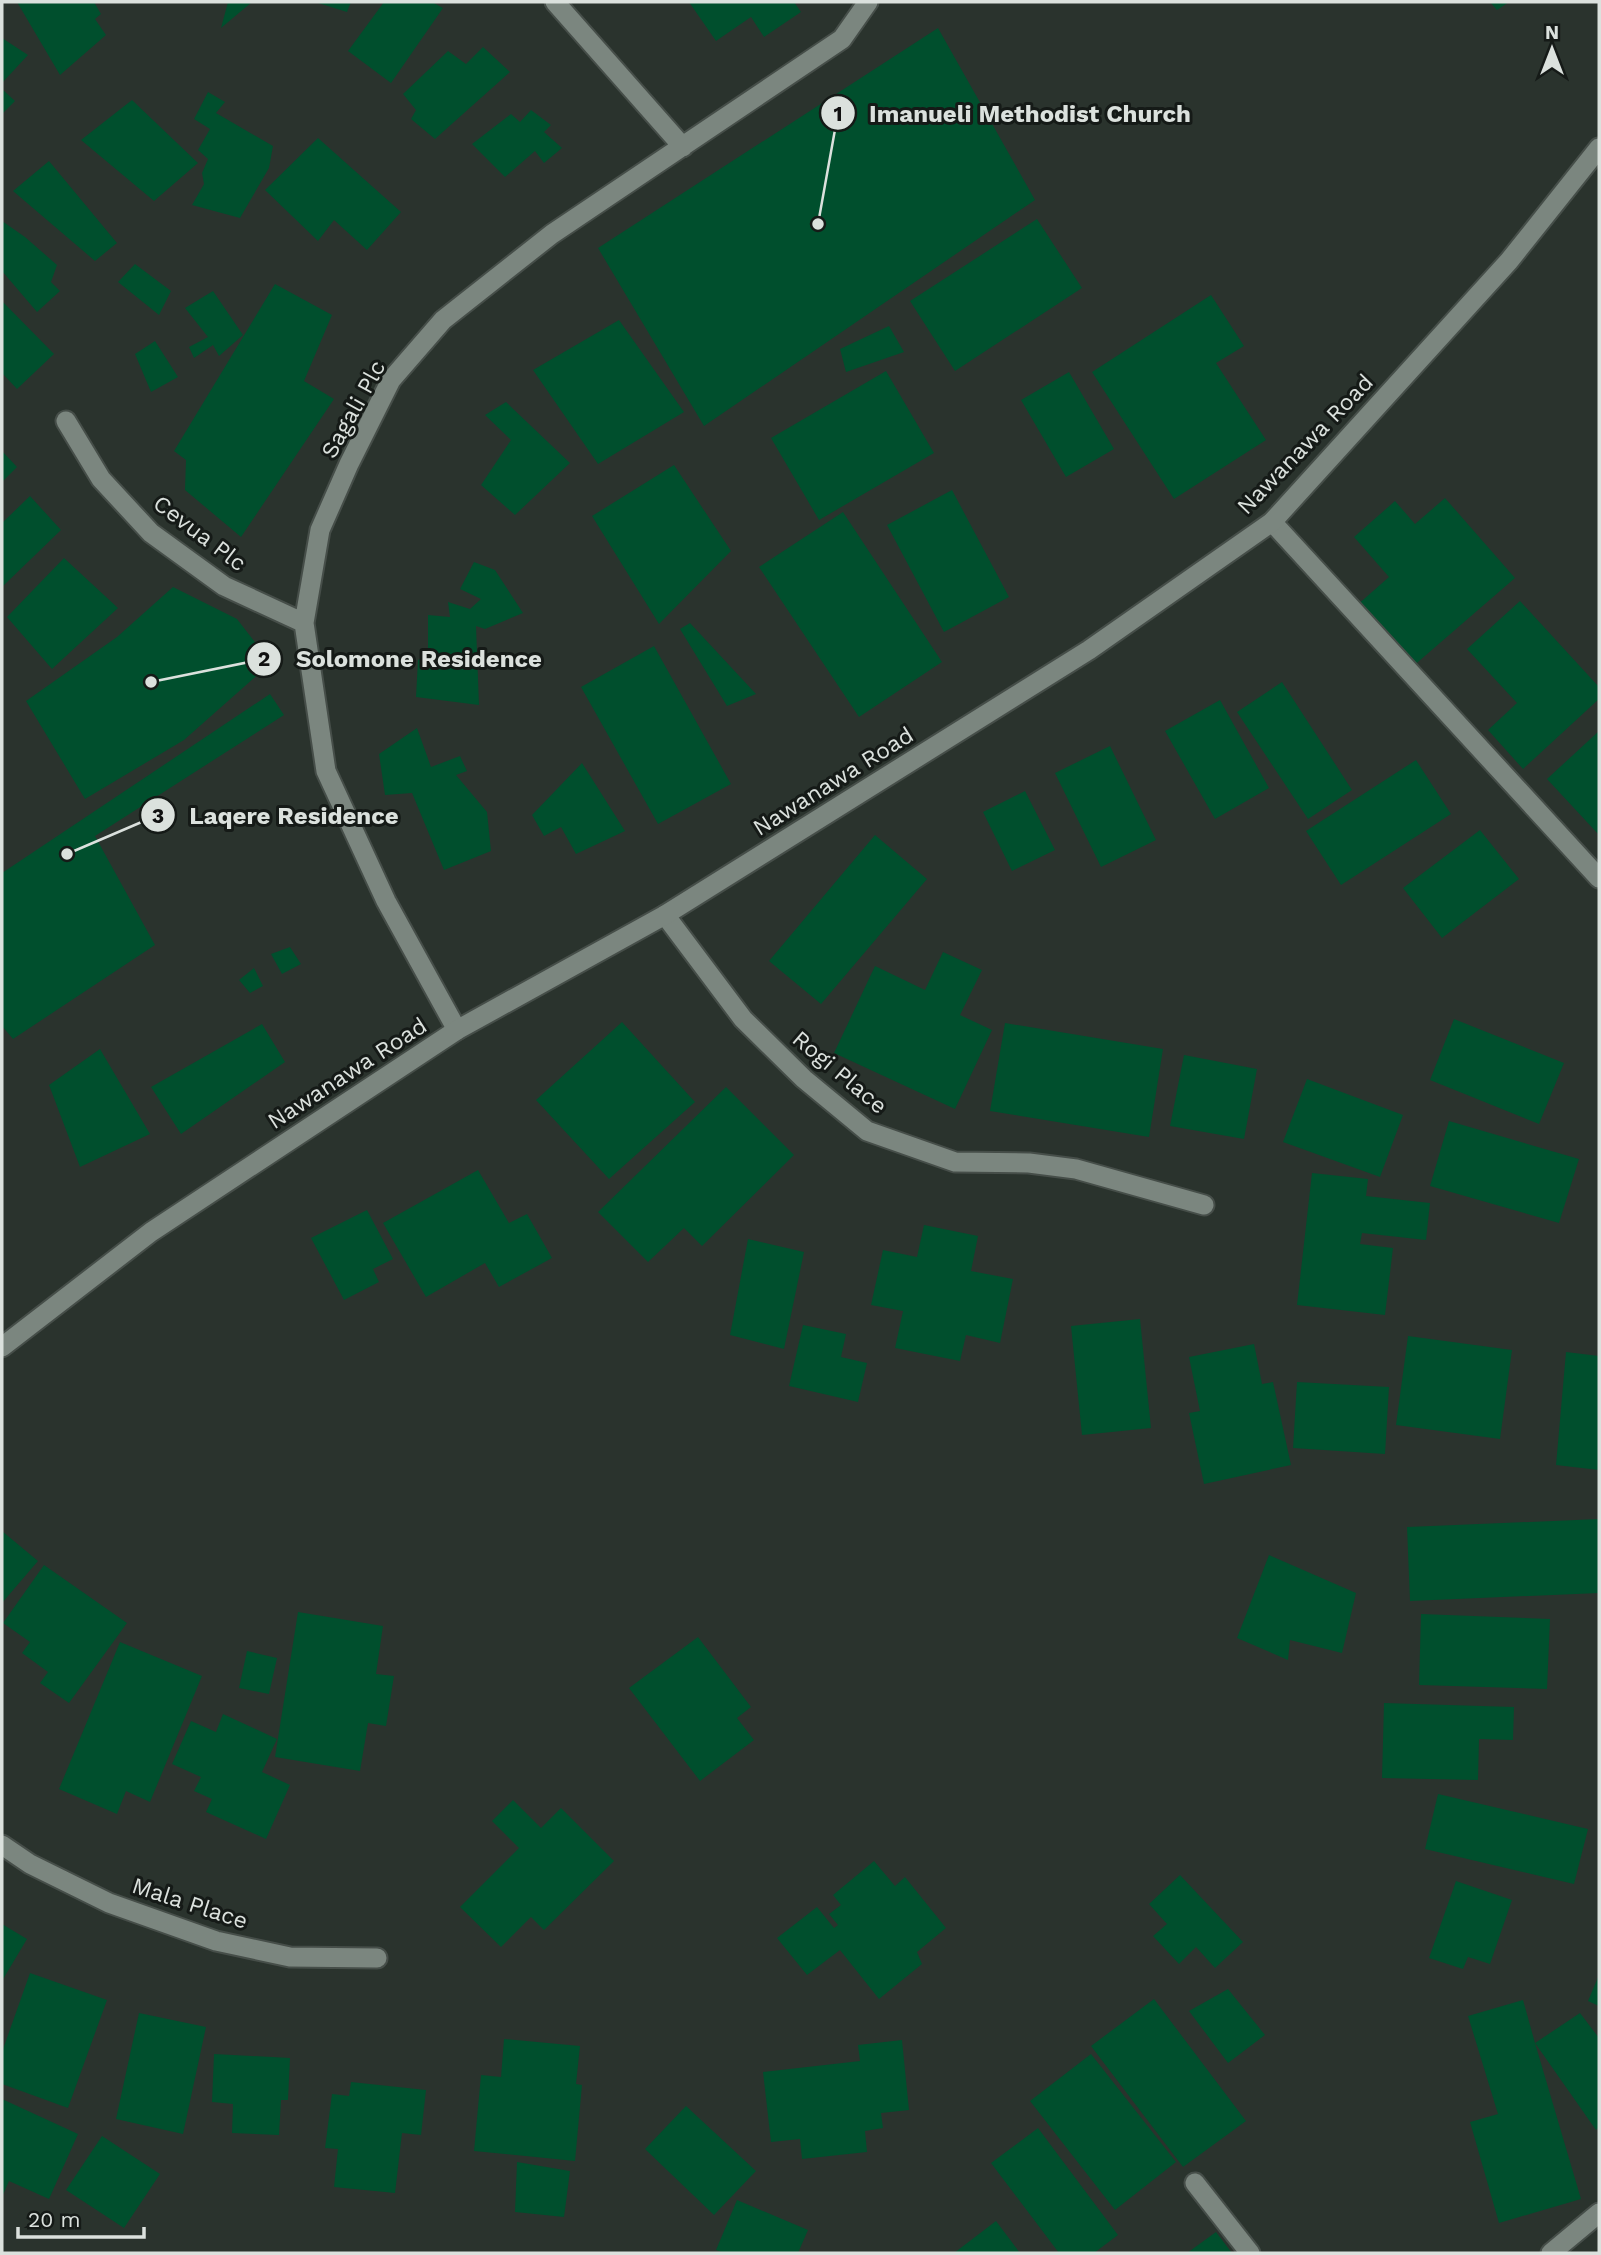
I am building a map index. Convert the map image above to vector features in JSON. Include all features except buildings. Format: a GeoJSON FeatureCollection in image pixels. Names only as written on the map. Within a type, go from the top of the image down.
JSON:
{"type":"FeatureCollection","features":[{"type":"Feature","properties":{"kind":"street"},"geometry":{"type":"LineString","coordinates":[[555,2],[683,147]]}},
{"type":"Feature","properties":{"kind":"street","name":"Sagali Plc"},"geometry":{"type":"LineString","coordinates":[[457,1030],[386,901],[326,771],[304,623],[320,530],[391,380],[443,320],[552,234],[842,40],[868,2]]}},
{"type":"Feature","properties":{"kind":"street","name":"Nawanawa Road"},"geometry":{"type":"LineString","coordinates":[[2,1347],[151,1232],[457,1030],[665,915],[1089,650],[1272,522],[1509,261],[1599,148]]}},
{"type":"Feature","properties":{"kind":"street","name":"Cevua Plc"},"geometry":{"type":"LineString","coordinates":[[66,421],[101,478],[151,533],[224,586],[304,623]]}},
{"type":"Feature","properties":{"kind":"street"},"geometry":{"type":"LineString","coordinates":[[1272,522],[1599,878]]}},
{"type":"Feature","properties":{"kind":"street","name":"Rogi Place"},"geometry":{"type":"LineString","coordinates":[[665,915],[743,1019],[804,1079],[867,1131],[955,1162],[1029,1163],[1076,1169],[1204,1205]]}},
{"type":"Feature","properties":{"kind":"street","name":"Mala Place"},"geometry":{"type":"LineString","coordinates":[[2,1845],[30,1864],[109,1903],[215,1941],[290,1957],[377,1958]]}},
{"type":"Feature","properties":{"kind":"street"},"geometry":{"type":"LineString","coordinates":[[1195,2183],[1250,2253]]}},
{"type":"Feature","properties":{"kind":"street"},"geometry":{"type":"LineString","coordinates":[[1551,2253],[1599,2213]]}},
{"type":"Feature","properties":{"kind":"place","name":"Imanueli Methodist Church"},"geometry":{"type":"Point","coordinates":[818,224]}},
{"type":"Feature","properties":{"kind":"place","name":"Solomone Residence"},"geometry":{"type":"Point","coordinates":[151,682]}},
{"type":"Feature","properties":{"kind":"place","name":"Laqere Residence"},"geometry":{"type":"Point","coordinates":[67,854]}}]}
